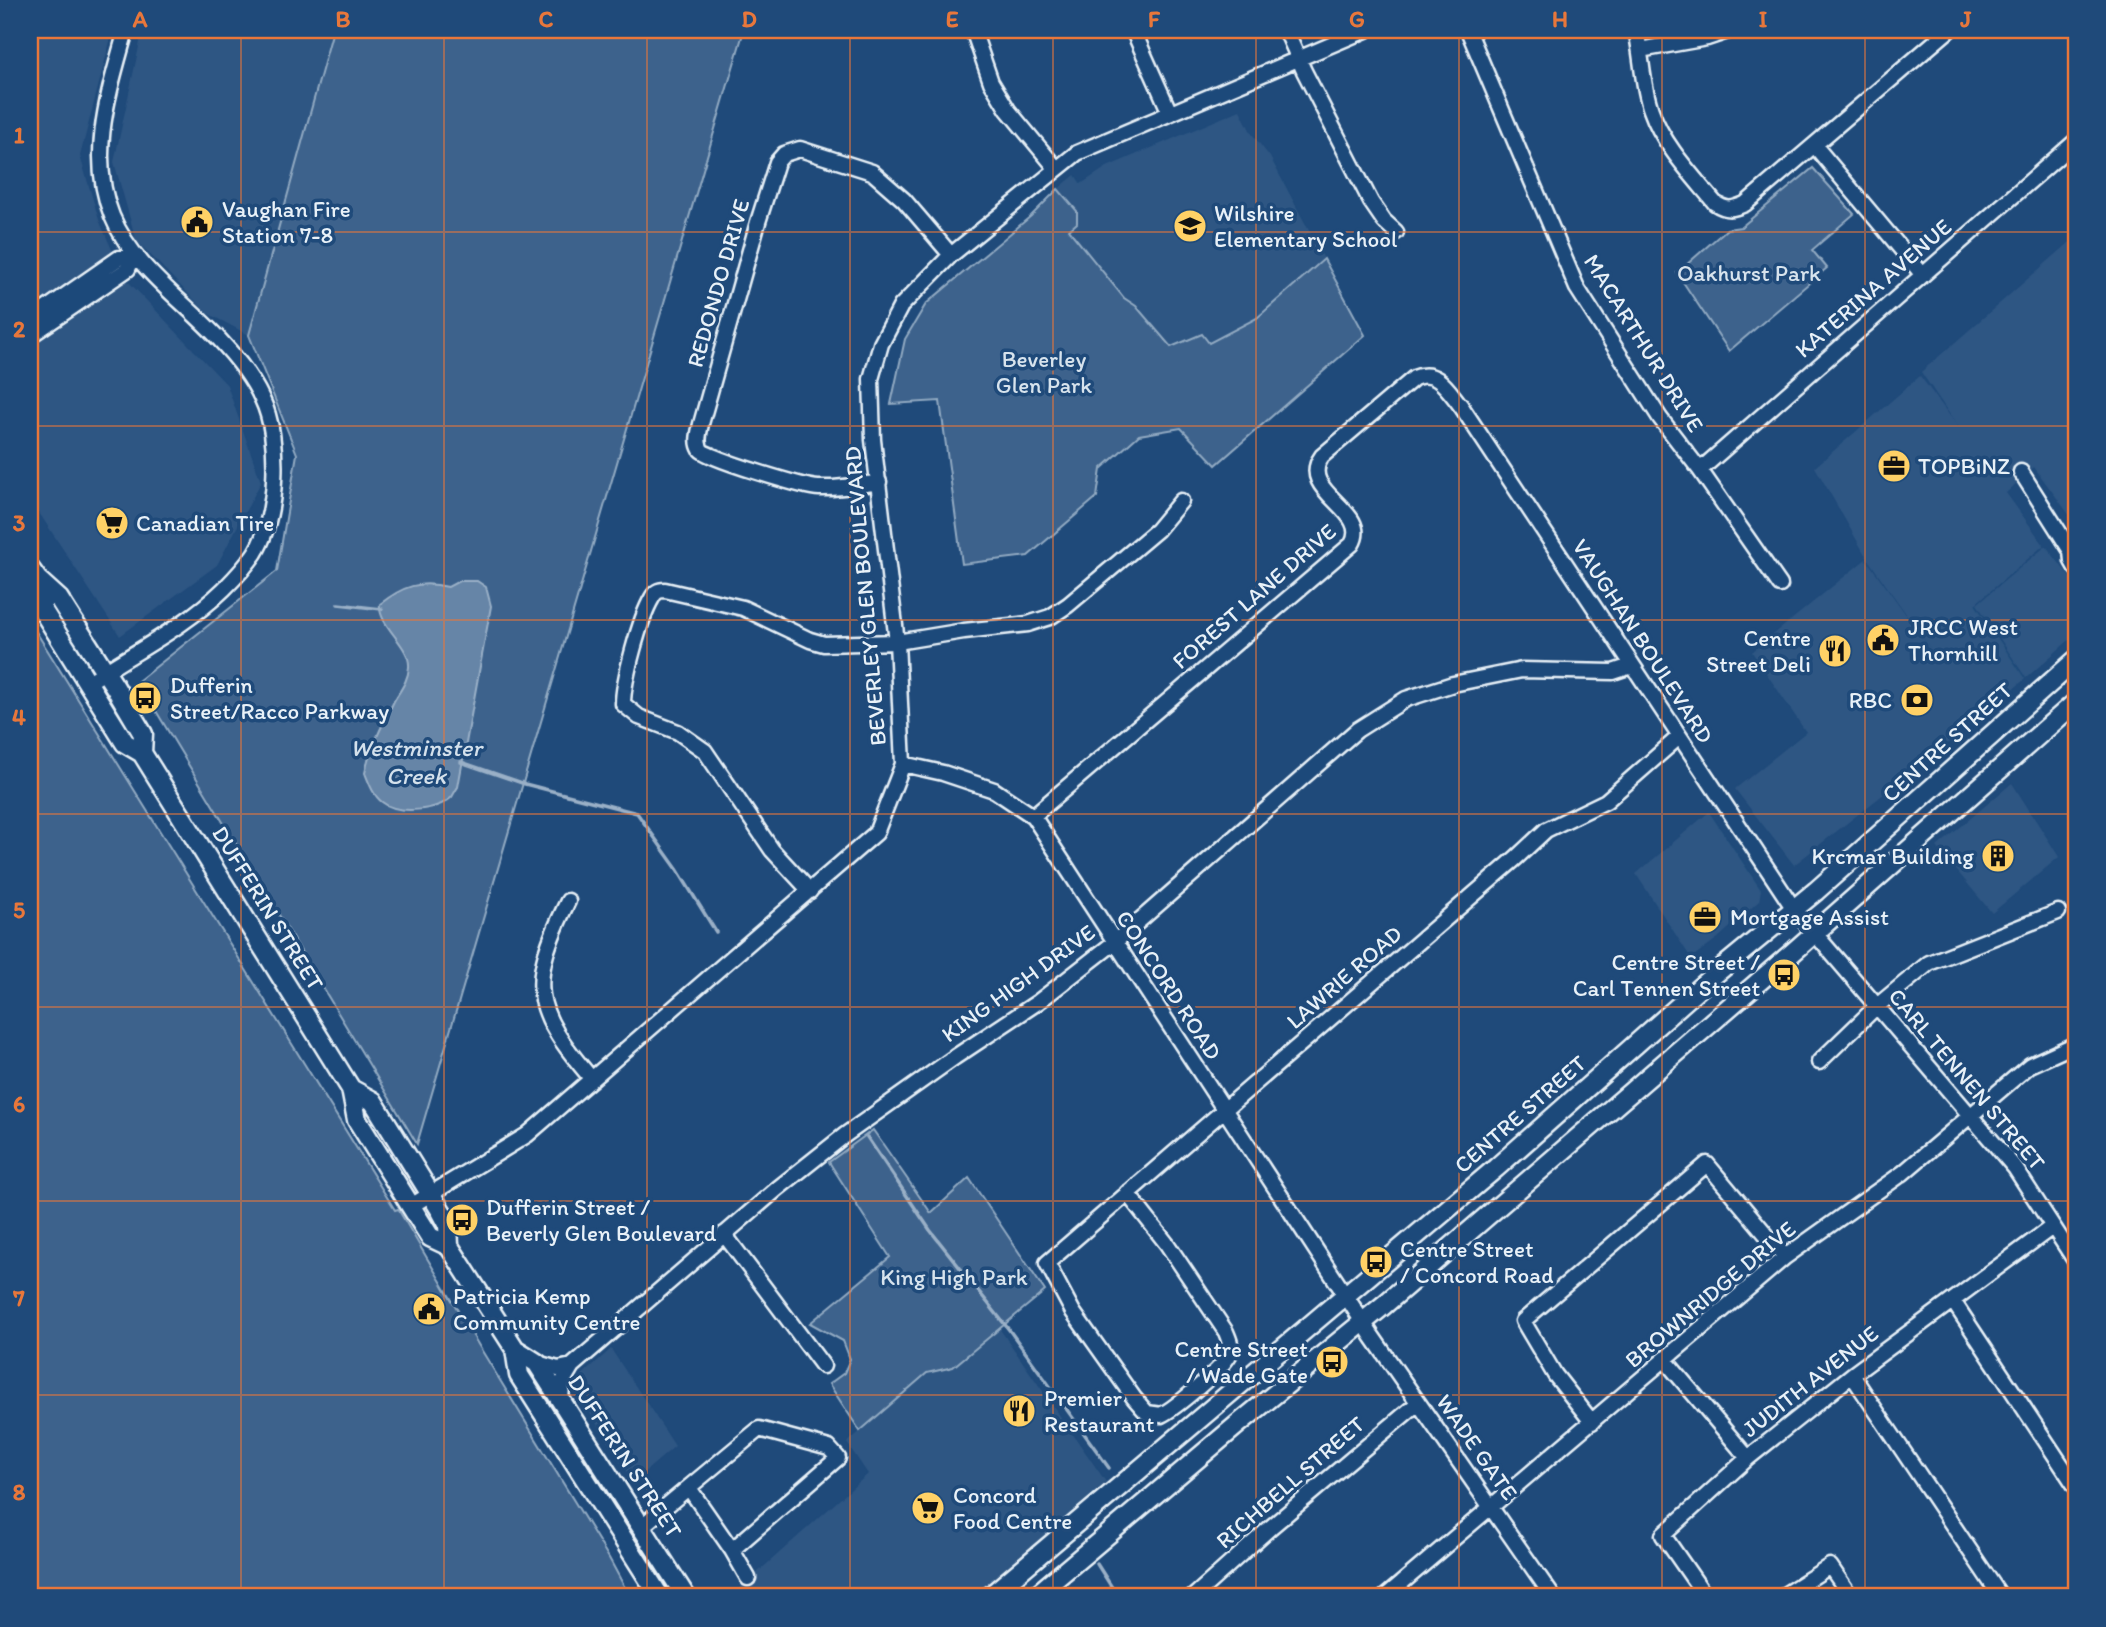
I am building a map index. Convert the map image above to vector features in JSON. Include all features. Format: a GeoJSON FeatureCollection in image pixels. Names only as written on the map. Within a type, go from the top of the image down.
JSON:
{"type":"FeatureCollection","features":[{"type":"Feature","properties":{"kind":"main road","name":"DUFFERIN STREET"},"geometry":{"type":"LineString","coordinates":[[34,575],[59,599],[143,734],[142,752]]}},
{"type":"Feature","properties":{"kind":"main road","name":"DUFFERIN STREET"},"geometry":{"type":"LineString","coordinates":[[34,575],[43,611],[125,743],[142,752],[351,1089],[357,1120],[430,1237],[450,1247]]}},
{"type":"Feature","properties":{"kind":"main road","name":"CENTRE STREET"},"geometry":{"type":"LineString","coordinates":[[989,1597],[1486,1177],[1704,983],[1826,883],[2076,660]]}},
{"type":"Feature","properties":{"kind":"main road"},"geometry":{"type":"LineString","coordinates":[[1034,1597],[1363,1322],[1814,933],[2076,702]]}},
{"type":"Feature","properties":{"kind":"main road","name":"DUFFERIN STREET"},"geometry":{"type":"LineString","coordinates":[[351,1089],[373,1101],[430,1194],[448,1224],[450,1247],[515,1349],[519,1374],[660,1597]]}},
{"type":"Feature","properties":{"kind":"main road","name":"DUFFERIN STREET"},"geometry":{"type":"LineString","coordinates":[[515,1349],[537,1363],[686,1597]]}},
{"type":"Feature","properties":{"kind":"main road"},"geometry":{"type":"LineString","coordinates":[[632,1554],[668,1597]]}},
{"type":"Feature","properties":{"kind":"street"},"geometry":{"type":"LineString","coordinates":[[89,682],[179,625],[223,590],[255,553],[265,529],[275,480],[274,440],[263,400],[243,367],[219,339],[134,255],[112,215],[101,160],[104,111],[126,30]]}},
{"type":"Feature","properties":{"kind":"street"},"geometry":{"type":"LineString","coordinates":[[973,30],[991,82],[1008,110],[1056,168]]}},
{"type":"Feature","properties":{"kind":"street"},"geometry":{"type":"LineString","coordinates":[[1133,30],[1170,113]]}},
{"type":"Feature","properties":{"kind":"street"},"geometry":{"type":"LineString","coordinates":[[1286,30],[1371,202],[1384,221],[1396,232]]}},
{"type":"Feature","properties":{"kind":"street","name":"BEVERLEY GLEN BOULEVARD"},"geometry":{"type":"LineString","coordinates":[[411,1206],[527,1135],[876,833],[903,764],[897,642],[873,440],[871,379],[881,344],[901,306],[951,255],[1056,168],[1084,149],[1366,30]]}},
{"type":"Feature","properties":{"kind":"street","name":"MACARTHUR DRIVE"},"geometry":{"type":"LineString","coordinates":[[1468,30],[1577,288],[1660,418],[1700,470],[1780,585]]}},
{"type":"Feature","properties":{"kind":"street"},"geometry":{"type":"LineString","coordinates":[[1636,30],[1651,110],[1664,138],[1715,203],[1725,209],[1745,204],[1949,30]]}},
{"type":"Feature","properties":{"kind":"street"},"geometry":{"type":"LineString","coordinates":[[1640,50],[1707,38],[1731,30]]}},
{"type":"Feature","properties":{"kind":"street","name":"KATERINA AVENUE"},"geometry":{"type":"LineString","coordinates":[[1700,470],[2076,141]]}},
{"type":"Feature","properties":{"kind":"street"},"geometry":{"type":"LineString","coordinates":[[1815,146],[1922,274]]}},
{"type":"Feature","properties":{"kind":"street","name":"REDONDO DRIVE"},"geometry":{"type":"LineString","coordinates":[[879,482],[817,488],[720,460],[704,453],[700,448],[698,439],[701,424],[777,162],[784,154],[800,149],[872,172],[904,200],[951,255]]}},
{"type":"Feature","properties":{"kind":"street"},"geometry":{"type":"LineString","coordinates":[[30,320],[119,258],[134,255]]}},
{"type":"Feature","properties":{"kind":"street"},"geometry":{"type":"LineString","coordinates":[[30,336],[128,269],[134,255]]}},
{"type":"Feature","properties":{"kind":"street","name":"FOREST LANE DRIVE"},"geometry":{"type":"LineString","coordinates":[[1032,816],[1352,544],[1356,537],[1354,524],[1322,488],[1316,472],[1317,464],[1322,456],[1414,378],[1424,373],[1433,376]]}},
{"type":"Feature","properties":{"kind":"street","name":"VAUGHAN BOULEVARD"},"geometry":{"type":"LineString","coordinates":[[1433,376],[1440,380],[1461,406],[1631,666],[1794,909],[1814,933]]}},
{"type":"Feature","properties":{"kind":"street"},"geometry":{"type":"LineString","coordinates":[[2021,472],[2073,552],[2072,561],[2076,568]]}},
{"type":"Feature","properties":{"kind":"street"},"geometry":{"type":"LineString","coordinates":[[810,891],[772,849],[705,751],[678,732],[639,717],[623,704],[623,692],[646,611],[653,596],[659,590],[665,590],[743,608],[824,644],[897,642],[1028,624],[1050,617],[1068,605],[1157,530],[1181,501]]}},
{"type":"Feature","properties":{"kind":"street","name":"KING HIGH DRIVE"},"geometry":{"type":"LineString","coordinates":[[572,1366],[724,1234],[845,1135],[1038,1002],[1115,942],[1357,730],[1406,699],[1453,684],[1522,670],[1613,672],[1631,666]]}},
{"type":"Feature","properties":{"kind":"street","name":"LAWRIE ROAD"},"geometry":{"type":"LineString","coordinates":[[1127,1193],[1167,1244],[1226,1332],[1231,1352],[1221,1368],[1161,1415],[1147,1413],[1073,1312],[1047,1263],[1127,1193],[1224,1111],[1539,835],[1606,801],[1679,737]]}},
{"type":"Feature","properties":{"kind":"street","name":"CONCORD ROAD"},"geometry":{"type":"LineString","coordinates":[[903,764],[943,773],[994,790],[1032,816],[1347,1295]]}},
{"type":"Feature","properties":{"kind":"street"},"geometry":{"type":"LineString","coordinates":[[568,901],[550,940],[540,991],[557,1037],[591,1078]]}},
{"type":"Feature","properties":{"kind":"street"},"geometry":{"type":"LineString","coordinates":[[1819,1062],[1877,1006],[1929,963],[2057,912]]}},
{"type":"Feature","properties":{"kind":"street","name":"CARL TENNEN STREET"},"geometry":{"type":"LineString","coordinates":[[1814,933],[2015,1167],[2076,1262]]}},
{"type":"Feature","properties":{"kind":"street","name":"BROWNRIDGE DRIVE"},"geometry":{"type":"LineString","coordinates":[[1385,1597],[1785,1257],[1903,1173],[2031,1065],[2076,1044]]}},
{"type":"Feature","properties":{"kind":"street"},"geometry":{"type":"LineString","coordinates":[[1592,1422],[1555,1376],[1523,1321],[1696,1173],[1707,1164],[1785,1257]]}},
{"type":"Feature","properties":{"kind":"street","name":"JUDITH AVENUE"},"geometry":{"type":"LineString","coordinates":[[1706,1597],[1663,1535],[1748,1458],[1852,1375],[2052,1227]]}},
{"type":"Feature","properties":{"kind":"street"},"geometry":{"type":"LineString","coordinates":[[724,1234],[823,1366]]}},
{"type":"Feature","properties":{"kind":"street","name":"WADE GATE"},"geometry":{"type":"LineString","coordinates":[[1347,1295],[1418,1403],[1553,1597]]}},
{"type":"Feature","properties":{"kind":"street"},"geometry":{"type":"LineString","coordinates":[[1953,1301],[2076,1487]]}},
{"type":"Feature","properties":{"kind":"street"},"geometry":{"type":"LineString","coordinates":[[1665,1360],[1748,1458]]}},
{"type":"Feature","properties":{"kind":"street"},"geometry":{"type":"LineString","coordinates":[[537,1363],[558,1369],[572,1366]]}},
{"type":"Feature","properties":{"kind":"street"},"geometry":{"type":"LineString","coordinates":[[561,1402],[562,1383],[572,1366]]}},
{"type":"Feature","properties":{"kind":"street"},"geometry":{"type":"LineString","coordinates":[[1852,1375],[2001,1597]]}},
{"type":"Feature","properties":{"kind":"street","name":"RICHBELL STREET"},"geometry":{"type":"LineString","coordinates":[[1193,1597],[1418,1403]]}},
{"type":"Feature","properties":{"kind":"street"},"geometry":{"type":"LineString","coordinates":[[641,1527],[759,1429],[829,1448],[838,1458],[732,1550]]}},
{"type":"Feature","properties":{"kind":"street"},"geometry":{"type":"LineString","coordinates":[[689,1488],[748,1578]]}},
{"type":"Feature","properties":{"kind":"street"},"geometry":{"type":"LineString","coordinates":[[1781,1597],[1830,1566],[1851,1597]]}},
{"type":"Feature","properties":{"kind":"shaded area"},"geometry":{"type":"Polygon","coordinates":[[[30,30],[113,30],[80,156],[99,220],[124,277],[227,385],[261,482],[217,565],[120,636],[30,499],[30,30]]]}},
{"type":"Feature","properties":{"kind":"shaded area"},"geometry":{"type":"Polygon","coordinates":[[[132,30],[333,30],[249,335],[207,313],[136,240],[114,162],[142,33],[132,30]]]}},
{"type":"Feature","properties":{"kind":"shaded area","name":"Wilshire Elementary School"},"geometry":{"type":"Polygon","coordinates":[[[1240,110],[1252,134],[1270,157],[1324,259],[1257,318],[1209,343],[1201,334],[1171,347],[1136,306],[1124,298],[1069,230],[1058,189],[1075,175],[1081,184],[1107,167],[1240,110]]]}},
{"type":"Feature","properties":{"kind":"shaded area"},"geometry":{"type":"Polygon","coordinates":[[[2076,237],[2076,524],[2034,467],[2006,493],[2044,545],[1975,604],[2025,679],[1980,718],[1794,865],[1735,789],[1806,732],[1752,652],[1866,559],[1935,655],[1867,558],[1815,467],[1920,376],[1959,428],[1921,372],[2076,237]]]}},
{"type":"Feature","properties":{"kind":"shaded area"},"geometry":{"type":"Polygon","coordinates":[[[2046,546],[2076,585],[2076,634],[2026,678],[1977,604],[2046,546]]]}},
{"type":"Feature","properties":{"kind":"shaded area"},"geometry":{"type":"Polygon","coordinates":[[[2012,783],[2059,857],[1992,913],[1937,847],[2012,783]]]}},
{"type":"Feature","properties":{"kind":"shaded area"},"geometry":{"type":"Polygon","coordinates":[[[1709,812],[1761,890],[1759,901],[1691,958],[1636,874],[1709,812]]]}},
{"type":"Feature","properties":{"kind":"shaded area"},"geometry":{"type":"Polygon","coordinates":[[[999,1328],[1106,1482],[973,1597],[730,1597],[868,1474],[847,1443],[927,1373],[953,1367],[999,1328]]]}},
{"type":"Feature","properties":{"kind":"shaded area"},"geometry":{"type":"Polygon","coordinates":[[[611,1349],[675,1446],[633,1482],[572,1384],[611,1349]]]}},
{"type":"Feature","properties":{"kind":"green space"},"geometry":{"type":"Polygon","coordinates":[[[333,30],[744,30],[417,1144],[138,681],[277,571],[297,454],[249,335],[333,30]]]}},
{"type":"Feature","properties":{"kind":"green space","name":"Oakhurst Park"},"geometry":{"type":"Polygon","coordinates":[[[1813,168],[1854,214],[1812,250],[1827,268],[1729,351],[1677,273],[1727,229],[1741,227],[1813,168]]]}},
{"type":"Feature","properties":{"kind":"green space","name":"Beverley Glen Park"},"geometry":{"type":"Polygon","coordinates":[[[1058,189],[1077,211],[1077,223],[1069,230],[1124,298],[1136,306],[1171,347],[1202,334],[1209,343],[1257,318],[1324,259],[1365,335],[1216,465],[1181,428],[1139,435],[1101,469],[1097,497],[1028,556],[962,564],[940,401],[891,404],[905,339],[926,304],[1031,216],[1058,189]]]}},
{"type":"Feature","properties":{"kind":"green space"},"geometry":{"type":"Polygon","coordinates":[[[30,622],[395,1210],[398,1209],[630,1597],[30,1597],[30,622]]]}},
{"type":"Feature","properties":{"kind":"green space","name":"King High Park"},"geometry":{"type":"Polygon","coordinates":[[[873,1130],[931,1213],[969,1178],[1045,1291],[953,1367],[927,1373],[860,1431],[829,1384],[844,1373],[850,1359],[843,1341],[810,1323],[890,1257],[829,1162],[873,1130]]]}},
{"type":"Feature","properties":{"kind":"water","name":"Westminster Creek"},"geometry":{"type":"Polygon","coordinates":[[[459,581],[477,581],[486,587],[491,606],[458,787],[452,797],[437,806],[417,810],[398,809],[379,799],[365,773],[373,745],[406,681],[409,667],[405,651],[380,612],[380,604],[412,586],[429,584],[448,587],[459,581]]]}},
{"type":"Feature","properties":{"kind":"waterway","name":"Westminster Creek"},"geometry":{"type":"LineString","coordinates":[[338,604],[382,609]]}},
{"type":"Feature","properties":{"kind":"waterway","name":"Westminster Creek"},"geometry":{"type":"LineString","coordinates":[[461,762],[525,784],[637,813],[677,869],[716,932]]}},
{"type":"Feature","properties":{"kind":"waterway","name":"Westminster Creek"},"geometry":{"type":"LineString","coordinates":[[867,1137],[930,1230],[1010,1331],[1109,1468]]}},
{"type":"Feature","properties":{"kind":"waterway","name":"Westminster Creek"},"geometry":{"type":"LineString","coordinates":[[1097,1564],[1118,1597]]}},
{"type":"Feature","properties":{"kind":"place","name":"Vaughan Fire Station 7-8"},"geometry":{"type":"Point","coordinates":[197,222]}},
{"type":"Feature","properties":{"kind":"place","name":"Wilshire Elementary School"},"geometry":{"type":"Point","coordinates":[1190,226]}},
{"type":"Feature","properties":{"kind":"place","name":"TOPBiNZ"},"geometry":{"type":"Point","coordinates":[1894,466]}},
{"type":"Feature","properties":{"kind":"place","name":"Canadian Tire"},"geometry":{"type":"Point","coordinates":[112,523]}},
{"type":"Feature","properties":{"kind":"place","name":"JRCC West Thornhill"},"geometry":{"type":"Point","coordinates":[1883,640]}},
{"type":"Feature","properties":{"kind":"place","name":"Centre Street Deli"},"geometry":{"type":"Point","coordinates":[1835,651]}},
{"type":"Feature","properties":{"kind":"place","name":"Dufferin Street/Racco Parkway"},"geometry":{"type":"Point","coordinates":[145,698]}},
{"type":"Feature","properties":{"kind":"place","name":"RBC"},"geometry":{"type":"Point","coordinates":[1917,700]}},
{"type":"Feature","properties":{"kind":"place","name":"Krcmar Building"},"geometry":{"type":"Point","coordinates":[1998,856]}},
{"type":"Feature","properties":{"kind":"place","name":"Mortgage Assist"},"geometry":{"type":"Point","coordinates":[1705,917]}},
{"type":"Feature","properties":{"kind":"place","name":"Centre Street / Carl Tennen Street"},"geometry":{"type":"Point","coordinates":[1784,975]}},
{"type":"Feature","properties":{"kind":"place","name":"Dufferin Street / Beverly Glen Boulevard"},"geometry":{"type":"Point","coordinates":[462,1220]}},
{"type":"Feature","properties":{"kind":"place","name":"Centre Street / Concord Road"},"geometry":{"type":"Point","coordinates":[1376,1262]}},
{"type":"Feature","properties":{"kind":"place","name":"Patricia Kemp Community Centre"},"geometry":{"type":"Point","coordinates":[429,1309]}},
{"type":"Feature","properties":{"kind":"place","name":"Centre Street / Wade Gate"},"geometry":{"type":"Point","coordinates":[1332,1362]}},
{"type":"Feature","properties":{"kind":"place","name":"Premier Restaurant"},"geometry":{"type":"Point","coordinates":[1019,1411]}},
{"type":"Feature","properties":{"kind":"place","name":"Concord Food Centre"},"geometry":{"type":"Point","coordinates":[928,1508]}}]}
